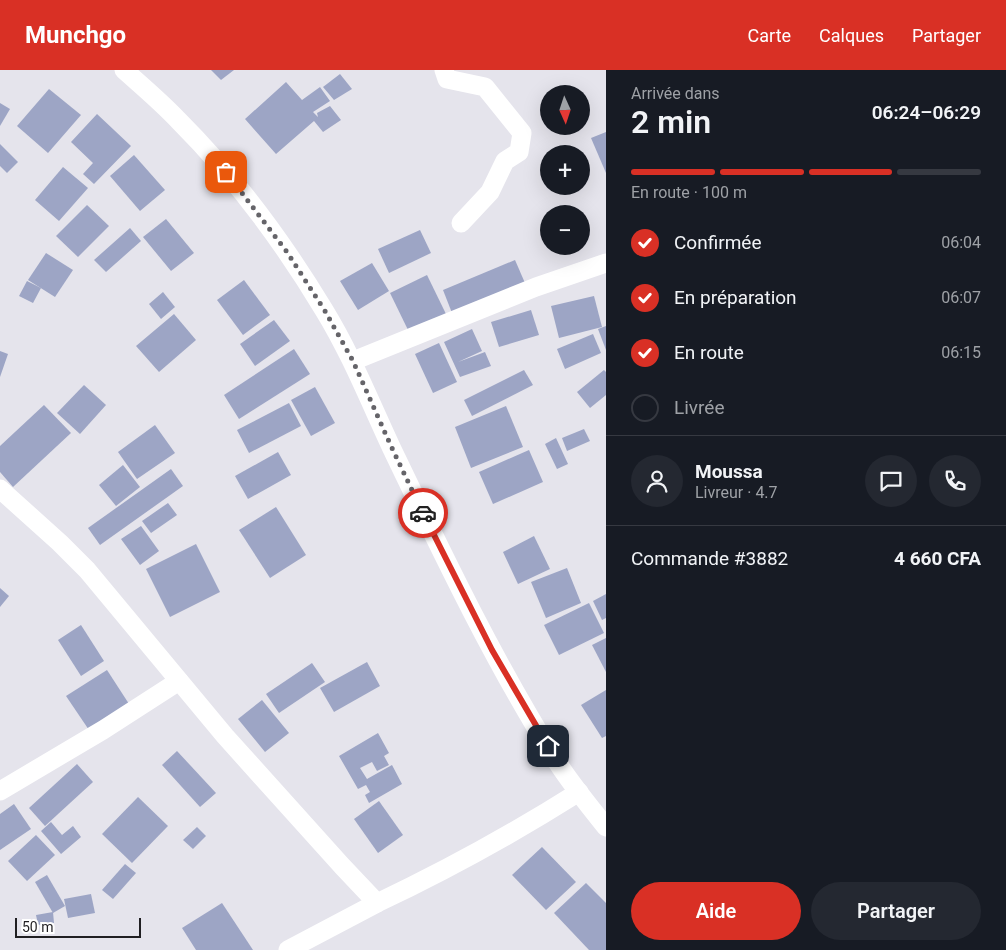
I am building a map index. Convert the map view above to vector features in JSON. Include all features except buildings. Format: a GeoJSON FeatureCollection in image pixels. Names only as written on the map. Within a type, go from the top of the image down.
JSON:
{"type":"FeatureCollection","features":[{"type":"Feature","properties":{"kind":"street"},"geometry":{"type":"LineString","coordinates":[[124,70],[178,120],[226,172],[287,252],[325,311],[353,361],[391,446],[492,650],[558,762],[606,827]]}},
{"type":"Feature","properties":{"kind":"street"},"geometry":{"type":"LineString","coordinates":[[444,70],[447,79],[485,87],[522,133],[519,152],[505,161],[490,192],[461,223]]}},
{"type":"Feature","properties":{"kind":"street"},"geometry":{"type":"LineString","coordinates":[[353,361],[536,287],[606,263]]}},
{"type":"Feature","properties":{"kind":"street"},"geometry":{"type":"LineString","coordinates":[[0,489],[87,570],[225,736],[377,903]]}},
{"type":"Feature","properties":{"kind":"street"},"geometry":{"type":"LineString","coordinates":[[0,792],[103,730],[179,681]]}},
{"type":"Feature","properties":{"kind":"street"},"geometry":{"type":"LineString","coordinates":[[288,950],[377,903],[433,877],[579,792]]}},
{"type":"Feature","properties":{"kind":"way so far"},"geometry":{"type":"LineString","coordinates":[[226,172],[287,252],[325,311],[353,361],[423,513]]}},
{"type":"Feature","properties":{"kind":"route"},"geometry":{"type":"LineString","coordinates":[[423,513],[492,650],[548,746]]}}]}
